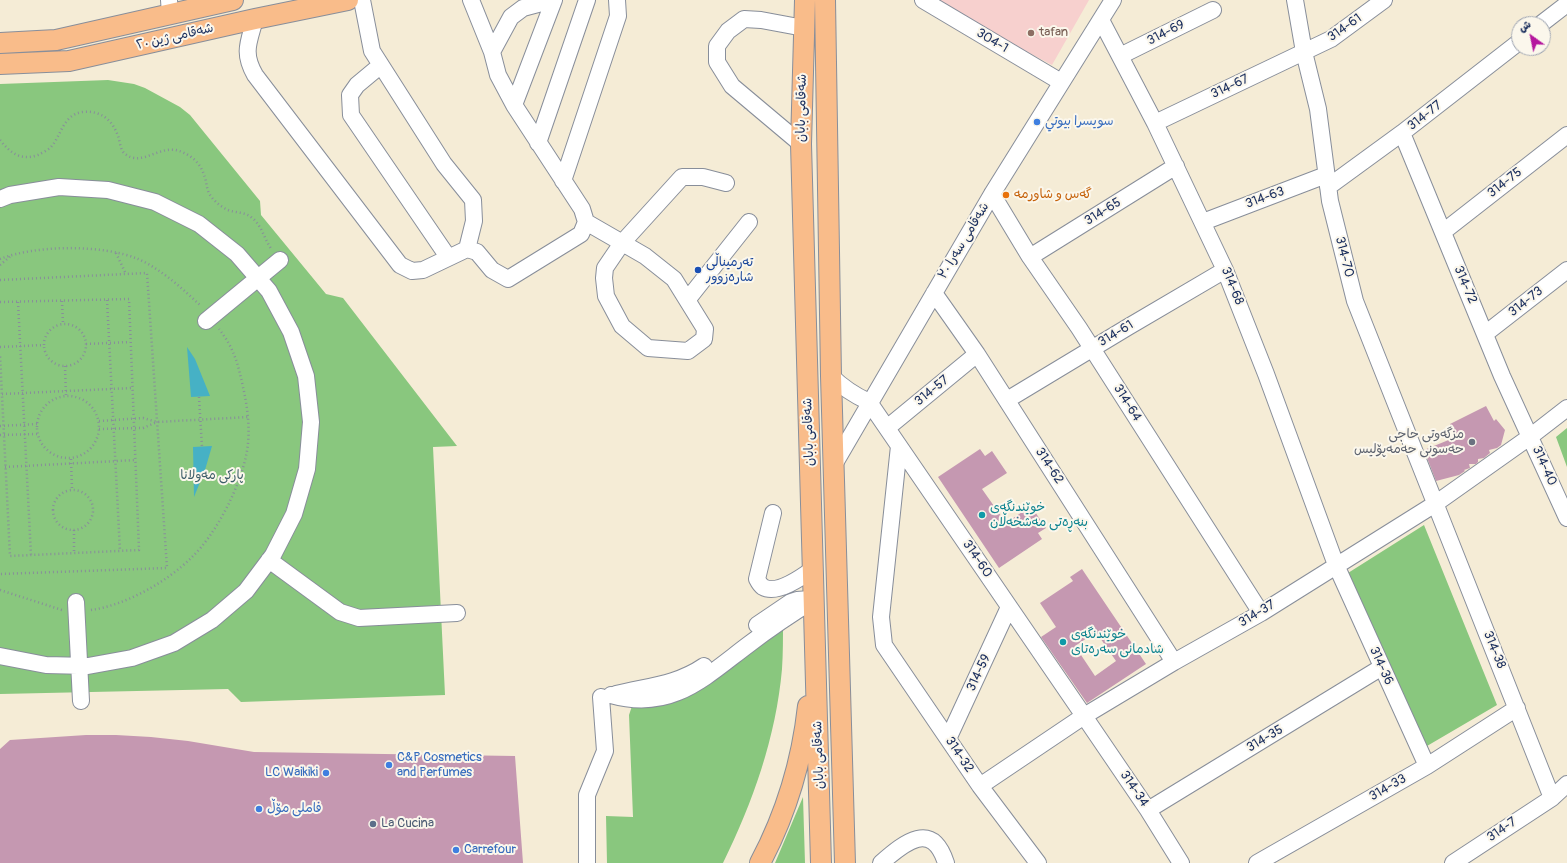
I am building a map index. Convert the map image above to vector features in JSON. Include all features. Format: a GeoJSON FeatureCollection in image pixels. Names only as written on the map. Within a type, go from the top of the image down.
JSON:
{"type":"FeatureCollection","features":[{"type":"Feature","properties":{"kind":"main road","name":"شەقامی ژین ٢٠"},"geometry":{"type":"LineString","coordinates":[[0,43],[56,40],[170,7],[233,0]]}},
{"type":"Feature","properties":{"kind":"main road","name":"شەقامی ژین ٢٠"},"geometry":{"type":"LineString","coordinates":[[0,64],[69,61],[254,19],[348,0]]}},
{"type":"Feature","properties":{"kind":"main road","name":"شەقامی بابان"},"geometry":{"type":"LineString","coordinates":[[805,0],[801,144],[816,637],[821,863]]}},
{"type":"Feature","properties":{"kind":"main road"},"geometry":{"type":"LineString","coordinates":[[825,0],[831,376],[835,463],[837,599],[845,863]]}},
{"type":"Feature","properties":{"kind":"main road"},"geometry":{"type":"LineString","coordinates":[[814,572],[837,574]]}},
{"type":"Feature","properties":{"kind":"main road"},"geometry":{"type":"LineString","coordinates":[[814,600],[837,599]]}},
{"type":"Feature","properties":{"kind":"main road"},"geometry":{"type":"LineString","coordinates":[[760,863],[779,822],[792,787],[807,718],[816,637]]}},
{"type":"Feature","properties":{"kind":"street"},"geometry":{"type":"LineString","coordinates":[[362,0],[372,51],[444,164],[472,200],[474,220],[467,248]]}},
{"type":"Feature","properties":{"kind":"street"},"geometry":{"type":"LineString","coordinates":[[254,19],[246,52],[248,64],[400,265],[412,271],[423,270],[467,248],[477,252],[492,270],[508,279],[581,234],[586,222],[582,209],[514,105],[498,75],[492,52],[471,0]]}},
{"type":"Feature","properties":{"kind":"street"},"geometry":{"type":"LineString","coordinates":[[492,52],[511,17],[523,8],[554,0]]}},
{"type":"Feature","properties":{"kind":"street"},"geometry":{"type":"LineString","coordinates":[[514,105],[554,0]]}},
{"type":"Feature","properties":{"kind":"street"},"geometry":{"type":"LineString","coordinates":[[538,143],[587,0]]}},
{"type":"Feature","properties":{"kind":"street"},"geometry":{"type":"LineString","coordinates":[[563,181],[618,16],[617,0]]}},
{"type":"Feature","properties":{"kind":"street","name":"304-1"},"geometry":{"type":"LineString","coordinates":[[923,0],[1061,82]]}},
{"type":"Feature","properties":{"kind":"street","name":"شەقامی سەرا ٣٠"},"geometry":{"type":"LineString","coordinates":[[835,463],[869,402],[992,194],[1113,0]]}},
{"type":"Feature","properties":{"kind":"street","name":"314-70"},"geometry":{"type":"LineString","coordinates":[[1294,0],[1304,52],[1318,110],[1330,201],[1355,301],[1434,504]]}},
{"type":"Feature","properties":{"kind":"street","name":"314-61"},"geometry":{"type":"LineString","coordinates":[[1304,52],[1331,39],[1384,0]]}},
{"type":"Feature","properties":{"kind":"street"},"geometry":{"type":"LineString","coordinates":[[1551,18],[1566,7]]}},
{"type":"Feature","properties":{"kind":"street","name":"314-69"},"geometry":{"type":"LineString","coordinates":[[1120,56],[1213,10]]}},
{"type":"Feature","properties":{"kind":"street"},"geometry":{"type":"LineString","coordinates":[[801,144],[732,86],[717,62],[717,46],[728,31],[744,19],[761,20],[804,28]]}},
{"type":"Feature","properties":{"kind":"street","name":"314-68"},"geometry":{"type":"LineString","coordinates":[[1101,20],[1155,123],[1226,270],[1336,565]]}},
{"type":"Feature","properties":{"kind":"street","name":"314-77"},"geometry":{"type":"LineString","coordinates":[[1327,181],[1402,134],[1511,48]]}},
{"type":"Feature","properties":{"kind":"street","name":"314-67"},"geometry":{"type":"LineString","coordinates":[[1155,123],[1304,52]]}},
{"type":"Feature","properties":{"kind":"street"},"geometry":{"type":"LineString","coordinates":[[381,65],[357,85],[350,95],[351,115],[448,257]]}},
{"type":"Feature","properties":{"kind":"street","name":"314-72"},"geometry":{"type":"LineString","coordinates":[[1402,134],[1502,376],[1531,436]]}},
{"type":"Feature","properties":{"kind":"street","name":"314-75"},"geometry":{"type":"LineString","coordinates":[[1443,232],[1567,135]]}},
{"type":"Feature","properties":{"kind":"street","name":"314-65"},"geometry":{"type":"LineString","coordinates":[[1030,258],[1176,166]]}},
{"type":"Feature","properties":{"kind":"street"},"geometry":{"type":"LineString","coordinates":[[586,222],[622,243],[645,256],[674,279],[688,299],[705,329],[704,339],[688,351],[648,348],[622,326],[606,296],[604,278],[605,268],[622,243],[682,177],[703,177],[726,183]]}},
{"type":"Feature","properties":{"kind":"street","name":"314-63"},"geometry":{"type":"LineString","coordinates":[[1203,222],[1327,181]]}},
{"type":"Feature","properties":{"kind":"street"},"geometry":{"type":"LineString","coordinates":[[0,199],[10,195],[59,188],[108,190],[155,202],[199,224],[237,254],[269,291],[291,332],[306,376],[311,422],[307,469],[294,514],[273,555],[246,590],[212,620],[174,643],[132,658],[88,666],[46,665],[0,656]]}},
{"type":"Feature","properties":{"kind":"street","name":"314-64"},"geometry":{"type":"LineString","coordinates":[[992,194],[1030,258],[1093,348],[1261,613]]}},
{"type":"Feature","properties":{"kind":"street"},"geometry":{"type":"LineString","coordinates":[[688,299],[749,222]]}},
{"type":"Feature","properties":{"kind":"street"},"geometry":{"type":"LineString","coordinates":[[208,319],[280,260]]}},
{"type":"Feature","properties":{"kind":"street","name":"314-61"},"geometry":{"type":"LineString","coordinates":[[1007,400],[1226,270]]}},
{"type":"Feature","properties":{"kind":"street","name":"314-73"},"geometry":{"type":"LineString","coordinates":[[1485,334],[1567,270]]}},
{"type":"Feature","properties":{"kind":"street","name":"314-62"},"geometry":{"type":"LineString","coordinates":[[934,293],[1007,400],[1174,662]]}},
{"type":"Feature","properties":{"kind":"street","name":"314-57"},"geometry":{"type":"LineString","coordinates":[[886,428],[977,354]]}},
{"type":"Feature","properties":{"kind":"street"},"geometry":{"type":"LineString","coordinates":[[831,376],[842,387],[855,396],[869,402]]}},
{"type":"Feature","properties":{"kind":"street","name":"314-60"},"geometry":{"type":"LineString","coordinates":[[869,402],[1084,716]]}},
{"type":"Feature","properties":{"kind":"street","name":"314-37"},"geometry":{"type":"LineString","coordinates":[[980,786],[1084,716],[1174,662],[1261,613],[1434,504],[1531,436],[1567,408]]}},
{"type":"Feature","properties":{"kind":"street","name":"314-40"},"geometry":{"type":"LineString","coordinates":[[1531,436],[1567,518]]}},
{"type":"Feature","properties":{"kind":"street","name":"314-32"},"geometry":{"type":"LineString","coordinates":[[899,446],[881,618],[884,645],[980,786],[1038,863]]}},
{"type":"Feature","properties":{"kind":"street","name":"314-38"},"geometry":{"type":"LineString","coordinates":[[1434,504],[1552,798]]}},
{"type":"Feature","properties":{"kind":"street"},"geometry":{"type":"LineString","coordinates":[[773,513],[757,579],[760,584],[763,587],[771,588],[783,586],[814,572]]}},
{"type":"Feature","properties":{"kind":"street"},"geometry":{"type":"LineString","coordinates":[[269,560],[340,612],[348,616],[359,618],[457,613]]}},
{"type":"Feature","properties":{"kind":"street","name":"314-36"},"geometry":{"type":"LineString","coordinates":[[1336,565],[1427,766]]}},
{"type":"Feature","properties":{"kind":"street"},"geometry":{"type":"LineString","coordinates":[[797,600],[814,600],[771,628],[705,678],[685,689],[651,700],[634,700],[611,695],[662,685],[683,678],[703,666],[785,605],[797,600]]}},
{"type":"Feature","properties":{"kind":"street"},"geometry":{"type":"LineString","coordinates":[[76,607],[81,701]]}},
{"type":"Feature","properties":{"kind":"street","name":"314-59"},"geometry":{"type":"LineString","coordinates":[[948,739],[1009,607]]}},
{"type":"Feature","properties":{"kind":"street","name":"314-35"},"geometry":{"type":"LineString","coordinates":[[1148,810],[1382,667]]}},
{"type":"Feature","properties":{"kind":"street"},"geometry":{"type":"LineString","coordinates":[[587,863],[587,795],[605,751],[601,697]]}},
{"type":"Feature","properties":{"kind":"street","name":"314-33"},"geometry":{"type":"LineString","coordinates":[[1257,863],[1427,766],[1517,708]]}},
{"type":"Feature","properties":{"kind":"street","name":"314-34"},"geometry":{"type":"LineString","coordinates":[[1084,716],[1148,810],[1181,863]]}},
{"type":"Feature","properties":{"kind":"street","name":"314-7"},"geometry":{"type":"LineString","coordinates":[[1453,863],[1552,798],[1567,784]]}},
{"type":"Feature","properties":{"kind":"street"},"geometry":{"type":"LineString","coordinates":[[881,863],[911,841],[924,837],[935,842],[946,863]]}},
{"type":"Feature","properties":{"kind":"path"},"geometry":{"type":"LineString","coordinates":[[0,140],[8,150],[17,156],[29,158],[50,148],[70,117],[80,112],[92,111],[105,116],[114,125],[120,146],[124,153],[132,157],[142,158],[150,156],[158,151],[169,149],[180,151],[189,155],[202,169],[209,195],[217,204],[229,210],[250,215],[256,220],[267,243],[280,260]]}},
{"type":"Feature","properties":{"kind":"path"},"geometry":{"type":"LineString","coordinates":[[0,259],[14,254],[80,248],[116,252],[138,259],[169,278],[192,298],[208,319],[229,342],[238,361],[249,425],[246,456],[234,494],[216,526],[192,557],[162,581],[124,601],[95,609],[49,607],[0,590]]}},
{"type":"Feature","properties":{"kind":"path"},"geometry":{"type":"LineString","coordinates":[[116,252],[126,274]]}},
{"type":"Feature","properties":{"kind":"path"},"geometry":{"type":"LineString","coordinates":[[0,265],[14,254]]}},
{"type":"Feature","properties":{"kind":"path"},"geometry":{"type":"LineString","coordinates":[[0,280],[147,273],[167,568],[171,574]]}},
{"type":"Feature","properties":{"kind":"path"},"geometry":{"type":"LineString","coordinates":[[0,302],[129,299],[140,550],[10,556],[4,435],[2,426],[0,355]]}},
{"type":"Feature","properties":{"kind":"path"},"geometry":{"type":"LineString","coordinates":[[108,300],[120,551]]}},
{"type":"Feature","properties":{"kind":"path"},"geometry":{"type":"LineString","coordinates":[[62,301],[63,324]]}},
{"type":"Feature","properties":{"kind":"path"},"geometry":{"type":"LineString","coordinates":[[18,302],[31,555]]}},
{"type":"Feature","properties":{"kind":"path"},"geometry":{"type":"LineString","coordinates":[[63,324],[70,324],[82,332],[86,344],[82,357],[71,365],[65,366],[58,365],[52,361],[47,356],[44,345],[46,335],[51,330],[63,324]]}},
{"type":"Feature","properties":{"kind":"path"},"geometry":{"type":"LineString","coordinates":[[86,344],[130,342]]}},
{"type":"Feature","properties":{"kind":"path"},"geometry":{"type":"LineString","coordinates":[[0,347],[44,345]]}},
{"type":"Feature","properties":{"kind":"path"},"geometry":{"type":"LineString","coordinates":[[65,366],[66,397]]}},
{"type":"Feature","properties":{"kind":"path"},"geometry":{"type":"LineString","coordinates":[[2,394],[132,388]]}},
{"type":"Feature","properties":{"kind":"path"},"geometry":{"type":"LineString","coordinates":[[71,396],[81,399],[90,405],[96,413],[99,421],[99,429],[95,443],[89,451],[71,459],[60,458],[51,454],[44,447],[38,434],[37,424],[38,418],[43,409],[51,401],[60,397],[66,397],[71,396]]}},
{"type":"Feature","properties":{"kind":"path"},"geometry":{"type":"LineString","coordinates":[[199,397],[202,446]]}},
{"type":"Feature","properties":{"kind":"path"},"geometry":{"type":"LineString","coordinates":[[99,421],[143,418],[157,422],[248,417]]}},
{"type":"Feature","properties":{"kind":"path"},"geometry":{"type":"LineString","coordinates":[[99,429],[143,428],[157,422]]}},
{"type":"Feature","properties":{"kind":"path"},"geometry":{"type":"LineString","coordinates":[[2,426],[37,424]]}},
{"type":"Feature","properties":{"kind":"path"},"geometry":{"type":"LineString","coordinates":[[0,435],[38,434]]}},
{"type":"Feature","properties":{"kind":"path"},"geometry":{"type":"LineString","coordinates":[[71,459],[72,490]]}},
{"type":"Feature","properties":{"kind":"path"},"geometry":{"type":"LineString","coordinates":[[5,467],[136,460]]}},
{"type":"Feature","properties":{"kind":"path"},"geometry":{"type":"LineString","coordinates":[[72,490],[83,491],[88,496],[94,509],[90,521],[80,529],[68,530],[57,523],[52,510],[53,503],[57,497],[62,492],[72,490]]}},
{"type":"Feature","properties":{"kind":"path"},"geometry":{"type":"LineString","coordinates":[[74,530],[74,553]]}},
{"type":"Feature","properties":{"kind":"path"},"geometry":{"type":"LineString","coordinates":[[0,574],[167,568]]}},
{"type":"Feature","properties":{"kind":"shaded area","name":"tafan"},"geometry":{"type":"Polygon","coordinates":[[[929,0],[1089,0],[1052,65],[929,0]]]}},
{"type":"Feature","properties":{"kind":"green space","name":"پارکی مەولانا"},"geometry":{"type":"Polygon","coordinates":[[[108,80],[134,84],[145,88],[180,107],[190,115],[260,201],[261,215],[326,294],[343,298],[457,446],[433,447],[445,695],[241,702],[228,689],[0,694],[0,84],[108,80]]]}},
{"type":"Feature","properties":{"kind":"green space"},"geometry":{"type":"Polygon","coordinates":[[[1567,428],[1567,467],[1556,437],[1567,428]]]}},
{"type":"Feature","properties":{"kind":"green space"},"geometry":{"type":"Polygon","coordinates":[[[1424,525],[1497,705],[1427,746],[1348,573],[1424,525]]]}},
{"type":"Feature","properties":{"kind":"green space"},"geometry":{"type":"Polygon","coordinates":[[[783,623],[782,669],[779,694],[769,744],[762,769],[744,817],[723,863],[607,863],[606,816],[633,817],[629,715],[632,706],[648,700],[783,623]]]}},
{"type":"Feature","properties":{"kind":"green space"},"geometry":{"type":"Polygon","coordinates":[[[803,797],[805,863],[775,863],[803,797]]]}},
{"type":"Feature","properties":{"kind":"water"},"geometry":{"type":"Polygon","coordinates":[[[187,347],[195,359],[210,396],[191,397],[187,347]]]}},
{"type":"Feature","properties":{"kind":"water"},"geometry":{"type":"Polygon","coordinates":[[[212,446],[205,470],[194,497],[193,447],[212,446]]]}},
{"type":"Feature","properties":{"kind":"building","name":"مزگەوتی حاجی حەسونی حەمەپۆلیس"},"geometry":{"type":"Polygon","coordinates":[[[1486,406],[1494,421],[1496,419],[1505,430],[1501,445],[1497,448],[1489,450],[1490,453],[1484,458],[1478,459],[1476,464],[1469,464],[1470,468],[1464,470],[1465,471],[1459,475],[1436,481],[1424,450],[1456,437],[1450,424],[1486,406]]]}},
{"type":"Feature","properties":{"kind":"building","name":"خوێندنگەی بنەڕەتی مەشخەڵان"},"geometry":{"type":"Polygon","coordinates":[[[980,449],[985,456],[992,451],[1007,473],[982,489],[1006,523],[1031,506],[1046,528],[1038,533],[1042,539],[999,568],[938,477],[980,449]]]}},
{"type":"Feature","properties":{"kind":"building","name":"خوێندنگەی شادمانی سەرەتای"},"geometry":{"type":"Polygon","coordinates":[[[1082,569],[1146,664],[1087,703],[1041,637],[1056,627],[1040,603],[1073,581],[1070,577],[1082,569]],[[1096,632],[1075,646],[1095,676],[1116,661],[1096,632]]]}},
{"type":"Feature","properties":{"kind":"building","name":"فاملی مۆڵ"},"geometry":{"type":"Polygon","coordinates":[[[86,735],[151,737],[188,741],[254,752],[515,756],[523,863],[0,863],[0,749],[10,740],[86,735]]]}},
{"type":"Feature","properties":{"kind":"place","name":"tafan"},"geometry":{"type":"Point","coordinates":[1031,33]}},
{"type":"Feature","properties":{"kind":"place","name":"سويسرا بيوتي"},"geometry":{"type":"Point","coordinates":[1037,122]}},
{"type":"Feature","properties":{"kind":"place","name":"گەس و شاورمە"},"geometry":{"type":"Point","coordinates":[1006,195]}},
{"type":"Feature","properties":{"kind":"place","name":"تەرمیناڵی شارەزوور"},"geometry":{"type":"Point","coordinates":[698,270]}},
{"type":"Feature","properties":{"kind":"place","name":"مزگەوتی حاجی حەسونی حەمەپۆلیس"},"geometry":{"type":"Point","coordinates":[1472,442]}},
{"type":"Feature","properties":{"kind":"place","name":"خوێندنگەی بنەڕەتی مەشخەڵان"},"geometry":{"type":"Point","coordinates":[982,515]}},
{"type":"Feature","properties":{"kind":"place","name":"خوێندنگەی شادمانی سەرەتای"},"geometry":{"type":"Point","coordinates":[1063,642]}},
{"type":"Feature","properties":{"kind":"place","name":"C&P Cosmetics and Perfumes"},"geometry":{"type":"Point","coordinates":[389,765]}},
{"type":"Feature","properties":{"kind":"place","name":"LC Waikiki"},"geometry":{"type":"Point","coordinates":[326,773]}},
{"type":"Feature","properties":{"kind":"place","name":"فاملی مۆڵ"},"geometry":{"type":"Point","coordinates":[259,809]}},
{"type":"Feature","properties":{"kind":"place","name":"La Cucina"},"geometry":{"type":"Point","coordinates":[373,824]}},
{"type":"Feature","properties":{"kind":"place","name":"Carrefour"},"geometry":{"type":"Point","coordinates":[456,850]}}]}
